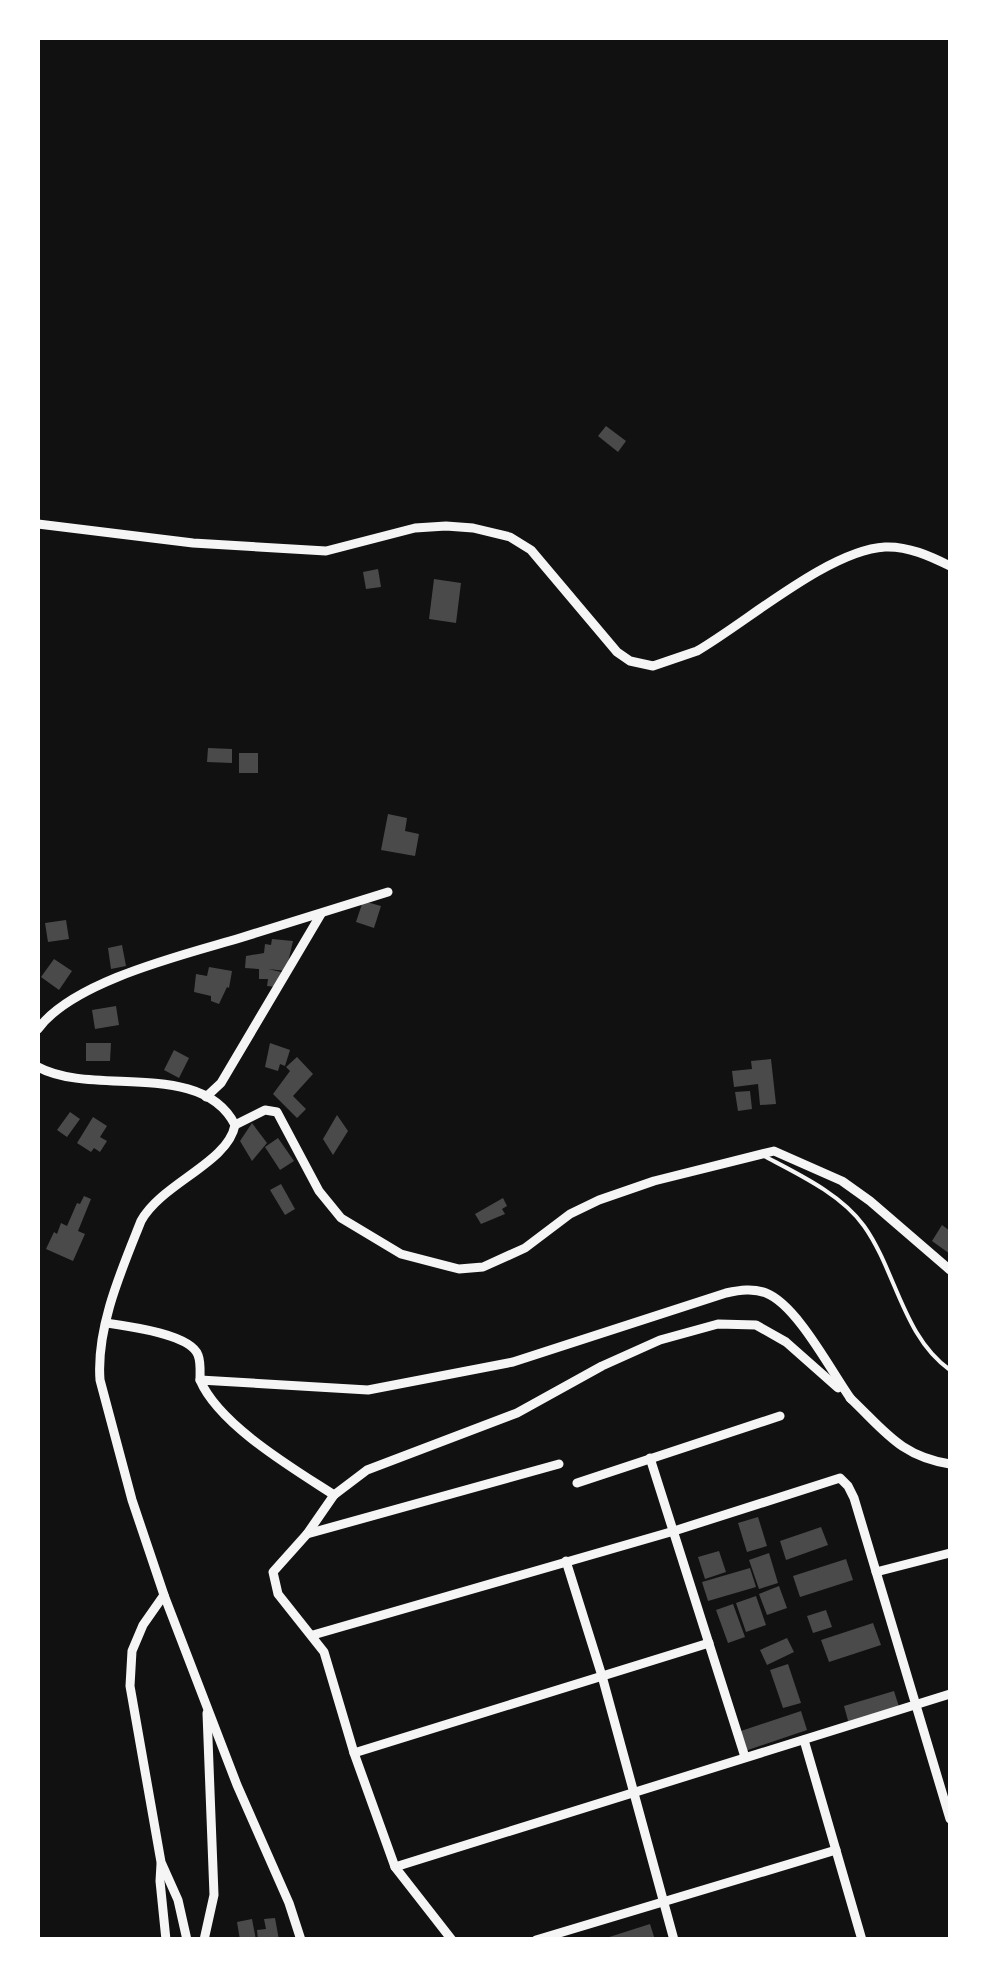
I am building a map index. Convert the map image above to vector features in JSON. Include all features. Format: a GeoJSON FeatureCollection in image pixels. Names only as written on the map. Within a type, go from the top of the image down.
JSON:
{"type":"FeatureCollection","features":[{"type":"Feature","properties":{"kind":"street"},"geometry":{"type":"LineString","coordinates":[[38,524],[193,544],[296,550],[344,548],[416,528],[446,526],[510,537],[531,550],[616,652],[641,665],[664,663],[697,651],[822,570],[863,551],[904,549],[927,554],[950,566]]}},
{"type":"Feature","properties":{"kind":"street"},"geometry":{"type":"LineString","coordinates":[[38,1029],[60,1007],[110,981],[388,892]]}},
{"type":"Feature","properties":{"kind":"street"},"geometry":{"type":"LineString","coordinates":[[206,1097],[221,1083],[322,912]]}},
{"type":"Feature","properties":{"kind":"street"},"geometry":{"type":"LineString","coordinates":[[38,1067],[99,1081],[180,1085],[225,1109],[235,1125]]}},
{"type":"Feature","properties":{"kind":"street"},"geometry":{"type":"LineString","coordinates":[[301,1940],[164,1595],[104,1402],[99,1362],[106,1323],[149,1206],[222,1149],[235,1125],[264,1110],[277,1112],[319,1191],[342,1218],[400,1254],[459,1269],[483,1267],[525,1248],[570,1214],[598,1200],[654,1180],[781,1152],[842,1181],[950,1270]]}},
{"type":"Feature","properties":{"kind":"street"},"geometry":{"type":"LineString","coordinates":[[200,1380],[368,1390],[514,1362],[726,1293],[752,1290],[766,1293],[789,1310],[851,1399]]}},
{"type":"Feature","properties":{"kind":"street"},"geometry":{"type":"LineString","coordinates":[[106,1323],[144,1329],[189,1344],[199,1356],[200,1380],[206,1395],[224,1414],[334,1496]]}},
{"type":"Feature","properties":{"kind":"street"},"geometry":{"type":"LineString","coordinates":[[452,1940],[395,1867],[354,1753],[330,1666],[313,1635],[278,1594],[273,1578],[275,1568],[308,1534],[334,1496],[368,1470],[517,1413],[634,1350],[718,1324],[742,1323],[769,1330],[851,1399],[898,1445],[918,1457],[950,1464]]}},
{"type":"Feature","properties":{"kind":"street"},"geometry":{"type":"LineString","coordinates":[[577,1482],[780,1416]]}},
{"type":"Feature","properties":{"kind":"street"},"geometry":{"type":"LineString","coordinates":[[650,1458],[745,1758]]}},
{"type":"Feature","properties":{"kind":"street"},"geometry":{"type":"LineString","coordinates":[[308,1534],[559,1464]]}},
{"type":"Feature","properties":{"kind":"street"},"geometry":{"type":"LineString","coordinates":[[313,1635],[674,1531],[834,1478],[844,1480],[852,1491],[950,1819]]}},
{"type":"Feature","properties":{"kind":"street"},"geometry":{"type":"LineString","coordinates":[[876,1572],[950,1553]]}},
{"type":"Feature","properties":{"kind":"street"},"geometry":{"type":"LineString","coordinates":[[566,1561],[602,1676],[674,1940]]}},
{"type":"Feature","properties":{"kind":"street"},"geometry":{"type":"LineString","coordinates":[[164,1595],[142,1625],[132,1651],[130,1686],[161,1862],[178,1900],[187,1940]]}},
{"type":"Feature","properties":{"kind":"street"},"geometry":{"type":"LineString","coordinates":[[354,1753],[709,1643]]}},
{"type":"Feature","properties":{"kind":"street"},"geometry":{"type":"LineString","coordinates":[[395,1867],[950,1694]]}},
{"type":"Feature","properties":{"kind":"street"},"geometry":{"type":"LineString","coordinates":[[204,1940],[214,1895],[206,1705]]}},
{"type":"Feature","properties":{"kind":"street"},"geometry":{"type":"LineString","coordinates":[[804,1740],[862,1940]]}},
{"type":"Feature","properties":{"kind":"street"},"geometry":{"type":"LineString","coordinates":[[536,1940],[836,1850]]}},
{"type":"Feature","properties":{"kind":"street"},"geometry":{"type":"LineString","coordinates":[[161,1862],[166,1940]]}},
{"type":"Feature","properties":{"kind":"lane"},"geometry":{"type":"LineString","coordinates":[[760,1154],[800,1174],[859,1220],[925,1346],[950,1370]]}},
{"type":"Feature","properties":{"kind":"building"},"geometry":{"type":"Polygon","coordinates":[[[606,426],[626,441],[618,452],[598,436],[606,426]]]}},
{"type":"Feature","properties":{"kind":"building"},"geometry":{"type":"Polygon","coordinates":[[[378,569],[381,587],[366,589],[363,572],[378,569]]]}},
{"type":"Feature","properties":{"kind":"building"},"geometry":{"type":"Polygon","coordinates":[[[434,579],[461,583],[456,623],[429,619],[434,579]]]}},
{"type":"Feature","properties":{"kind":"building"},"geometry":{"type":"Polygon","coordinates":[[[208,748],[232,749],[232,763],[207,762],[208,748]]]}},
{"type":"Feature","properties":{"kind":"building"},"geometry":{"type":"Polygon","coordinates":[[[239,753],[258,753],[258,773],[239,773],[239,753]]]}},
{"type":"Feature","properties":{"kind":"building"},"geometry":{"type":"Polygon","coordinates":[[[388,814],[407,818],[405,831],[419,834],[415,856],[381,850],[388,814]]]}},
{"type":"Feature","properties":{"kind":"building"},"geometry":{"type":"Polygon","coordinates":[[[363,901],[381,906],[374,928],[356,922],[363,901]]]}},
{"type":"Feature","properties":{"kind":"building"},"geometry":{"type":"Polygon","coordinates":[[[66,920],[69,939],[48,942],[45,923],[66,920]]]}},
{"type":"Feature","properties":{"kind":"building"},"geometry":{"type":"Polygon","coordinates":[[[272,939],[293,941],[286,971],[268,969],[281,972],[277,987],[267,986],[268,979],[259,979],[259,969],[245,968],[246,956],[264,953],[265,944],[271,945],[272,939]]]}},
{"type":"Feature","properties":{"kind":"building"},"geometry":{"type":"Polygon","coordinates":[[[122,945],[126,966],[111,969],[108,948],[122,945]]]}},
{"type":"Feature","properties":{"kind":"building"},"geometry":{"type":"Polygon","coordinates":[[[54,959],[72,971],[59,990],[41,977],[54,959]]]}},
{"type":"Feature","properties":{"kind":"building"},"geometry":{"type":"Polygon","coordinates":[[[209,967],[232,971],[229,988],[219,1004],[211,1001],[211,996],[194,992],[196,974],[207,976],[209,967]]]}},
{"type":"Feature","properties":{"kind":"building"},"geometry":{"type":"Polygon","coordinates":[[[116,1006],[119,1025],[95,1029],[92,1010],[116,1006]]]}},
{"type":"Feature","properties":{"kind":"building"},"geometry":{"type":"Polygon","coordinates":[[[86,1043],[111,1043],[110,1061],[86,1061],[86,1043]]]}},
{"type":"Feature","properties":{"kind":"building"},"geometry":{"type":"Polygon","coordinates":[[[270,1043],[290,1050],[285,1066],[280,1064],[278,1071],[265,1067],[270,1043]]]}},
{"type":"Feature","properties":{"kind":"building"},"geometry":{"type":"Polygon","coordinates":[[[174,1050],[189,1058],[179,1078],[164,1070],[174,1050]]]}},
{"type":"Feature","properties":{"kind":"building"},"geometry":{"type":"Polygon","coordinates":[[[297,1057],[313,1074],[293,1096],[306,1109],[297,1118],[273,1094],[290,1071],[286,1067],[297,1057]]]}},
{"type":"Feature","properties":{"kind":"building"},"geometry":{"type":"Polygon","coordinates":[[[771,1059],[776,1104],[760,1105],[758,1084],[734,1087],[732,1071],[752,1069],[751,1061],[771,1059]]]}},
{"type":"Feature","properties":{"kind":"building"},"geometry":{"type":"Polygon","coordinates":[[[750,1091],[752,1109],[738,1111],[735,1092],[750,1091]]]}},
{"type":"Feature","properties":{"kind":"building"},"geometry":{"type":"Polygon","coordinates":[[[70,1112],[80,1119],[67,1137],[57,1130],[70,1112]]]}},
{"type":"Feature","properties":{"kind":"building"},"geometry":{"type":"Polygon","coordinates":[[[337,1115],[348,1131],[333,1155],[323,1139],[337,1115]]]}},
{"type":"Feature","properties":{"kind":"building"},"geometry":{"type":"Polygon","coordinates":[[[93,1117],[107,1126],[100,1137],[107,1141],[100,1152],[94,1148],[91,1152],[77,1143],[93,1117]]]}},
{"type":"Feature","properties":{"kind":"building"},"geometry":{"type":"Polygon","coordinates":[[[252,1123],[267,1143],[252,1161],[240,1141],[252,1123]]]}},
{"type":"Feature","properties":{"kind":"building"},"geometry":{"type":"Polygon","coordinates":[[[278,1138],[294,1161],[280,1170],[265,1147],[278,1138]]]}},
{"type":"Feature","properties":{"kind":"building"},"geometry":{"type":"Polygon","coordinates":[[[281,1184],[295,1209],[285,1215],[270,1190],[281,1184]]]}},
{"type":"Feature","properties":{"kind":"building"},"geometry":{"type":"Polygon","coordinates":[[[84,1196],[91,1199],[78,1231],[85,1234],[73,1261],[46,1249],[61,1223],[67,1226],[84,1196]]]}},
{"type":"Feature","properties":{"kind":"building"},"geometry":{"type":"Polygon","coordinates":[[[503,1198],[505,1214],[481,1224],[475,1214],[503,1198]]]}},
{"type":"Feature","properties":{"kind":"building"},"geometry":{"type":"Polygon","coordinates":[[[942,1225],[950,1231],[950,1254],[932,1241],[942,1225]]]}},
{"type":"Feature","properties":{"kind":"building"},"geometry":{"type":"Polygon","coordinates":[[[758,1517],[767,1546],[747,1552],[738,1523],[758,1517]]]}},
{"type":"Feature","properties":{"kind":"building"},"geometry":{"type":"Polygon","coordinates":[[[821,1527],[828,1545],[786,1560],[780,1541],[821,1527]]]}},
{"type":"Feature","properties":{"kind":"building"},"geometry":{"type":"Polygon","coordinates":[[[719,1551],[726,1572],[705,1579],[698,1557],[719,1551]]]}},
{"type":"Feature","properties":{"kind":"building"},"geometry":{"type":"Polygon","coordinates":[[[769,1553],[778,1583],[759,1589],[749,1560],[769,1553]]]}},
{"type":"Feature","properties":{"kind":"building"},"geometry":{"type":"Polygon","coordinates":[[[846,1559],[853,1580],[800,1597],[793,1576],[846,1559]]]}},
{"type":"Feature","properties":{"kind":"building"},"geometry":{"type":"Polygon","coordinates":[[[750,1568],[756,1587],[708,1601],[702,1582],[750,1568]]]}},
{"type":"Feature","properties":{"kind":"building"},"geometry":{"type":"Polygon","coordinates":[[[779,1586],[787,1608],[767,1615],[759,1594],[779,1586]]]}},
{"type":"Feature","properties":{"kind":"building"},"geometry":{"type":"Polygon","coordinates":[[[756,1596],[766,1625],[746,1632],[736,1603],[756,1596]]]}},
{"type":"Feature","properties":{"kind":"building"},"geometry":{"type":"Polygon","coordinates":[[[733,1604],[745,1637],[728,1643],[716,1610],[733,1604]]]}},
{"type":"Feature","properties":{"kind":"building"},"geometry":{"type":"Polygon","coordinates":[[[826,1610],[832,1627],[813,1633],[807,1616],[826,1610]]]}},
{"type":"Feature","properties":{"kind":"building"},"geometry":{"type":"Polygon","coordinates":[[[873,1623],[881,1645],[829,1662],[821,1640],[873,1623]]]}},
{"type":"Feature","properties":{"kind":"building"},"geometry":{"type":"Polygon","coordinates":[[[787,1638],[794,1652],[767,1665],[760,1650],[787,1638]]]}},
{"type":"Feature","properties":{"kind":"building"},"geometry":{"type":"Polygon","coordinates":[[[788,1664],[801,1703],[783,1708],[770,1670],[788,1664]]]}},
{"type":"Feature","properties":{"kind":"building"},"geometry":{"type":"Polygon","coordinates":[[[894,1691],[900,1710],[849,1724],[844,1706],[894,1691]]]}},
{"type":"Feature","properties":{"kind":"building"},"geometry":{"type":"Polygon","coordinates":[[[801,1711],[807,1730],[745,1751],[738,1732],[801,1711]]]}},
{"type":"Feature","properties":{"kind":"building"},"geometry":{"type":"Polygon","coordinates":[[[275,1918],[279,1940],[258,1940],[257,1930],[266,1929],[264,1919],[275,1918]]]}},
{"type":"Feature","properties":{"kind":"building"},"geometry":{"type":"Polygon","coordinates":[[[252,1919],[256,1940],[240,1940],[237,1922],[252,1919]]]}},
{"type":"Feature","properties":{"kind":"building"},"geometry":{"type":"Polygon","coordinates":[[[650,1924],[655,1940],[603,1940],[603,1939],[650,1924]]]}}]}
